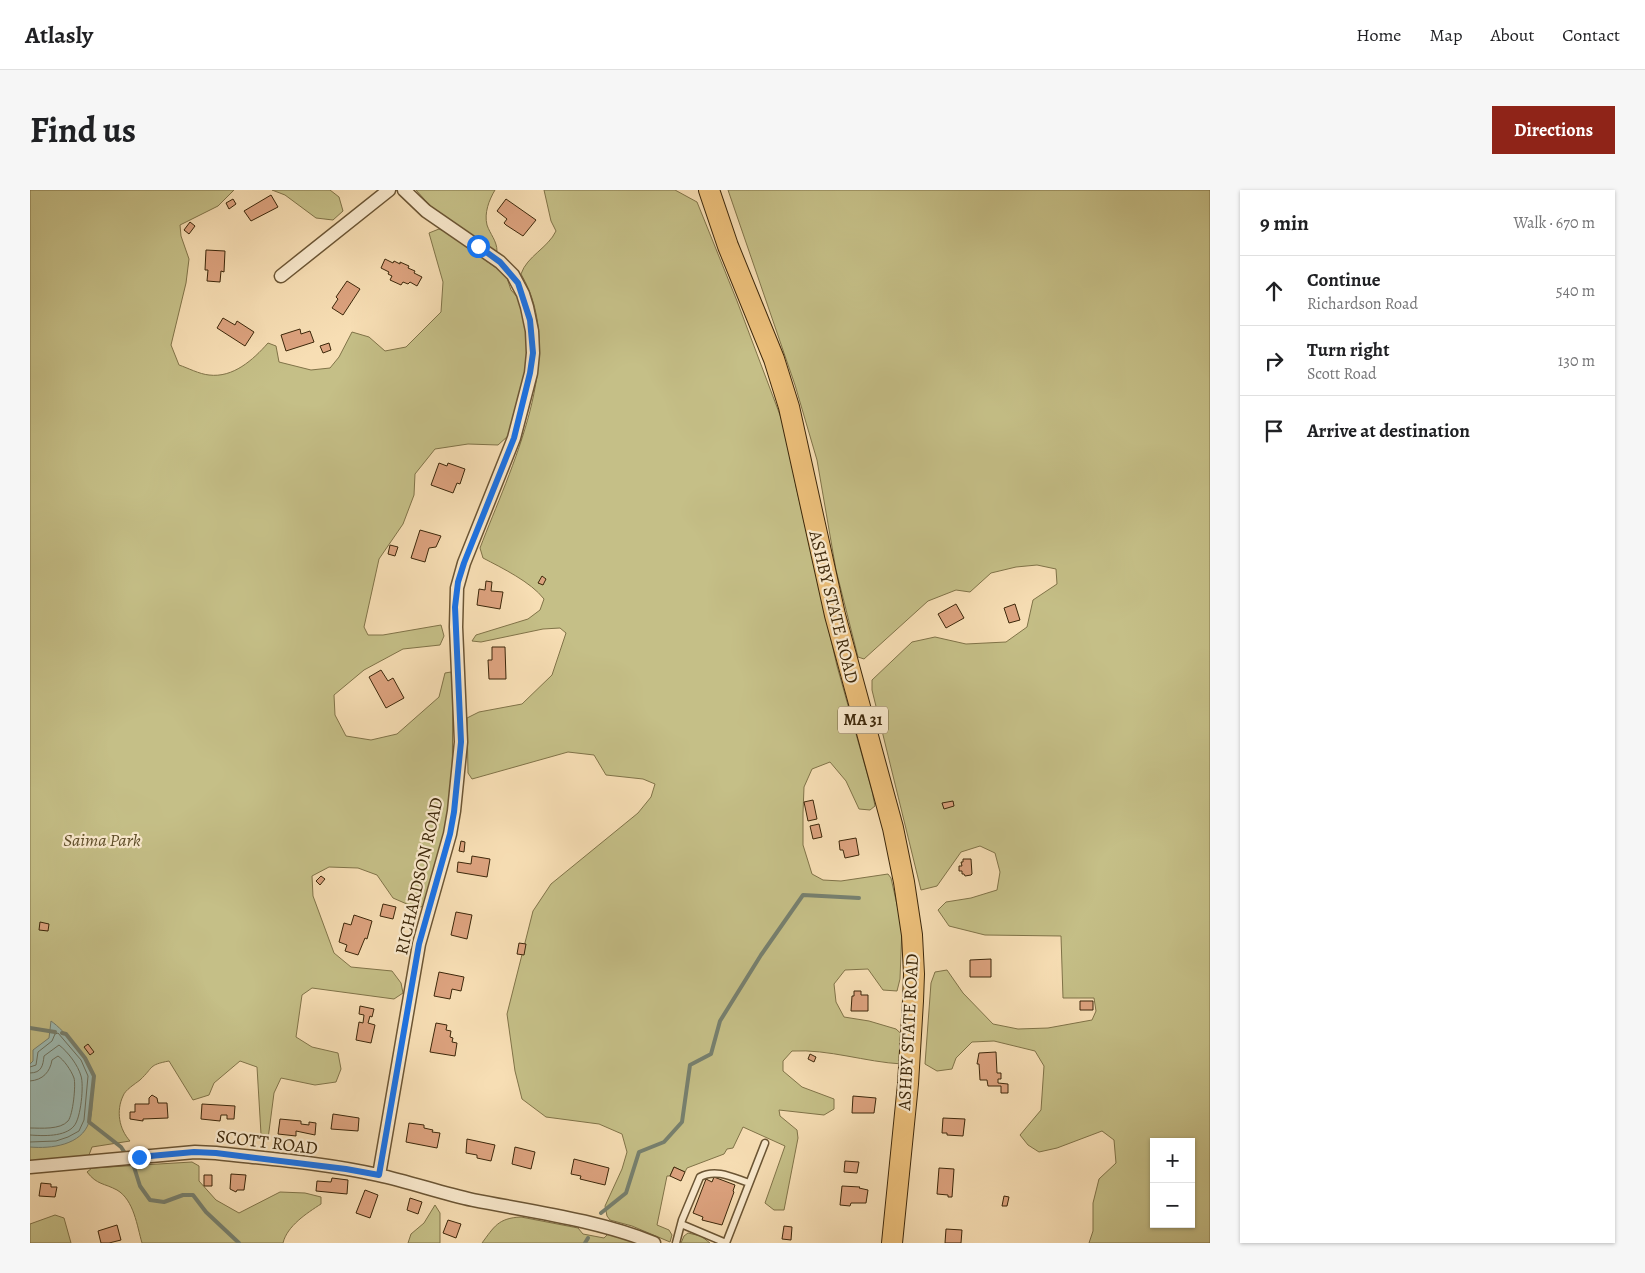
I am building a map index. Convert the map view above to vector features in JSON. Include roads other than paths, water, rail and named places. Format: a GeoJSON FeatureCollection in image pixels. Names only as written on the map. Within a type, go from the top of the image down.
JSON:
{"type":"FeatureCollection","features":[{"type":"Feature","properties":{"kind":"main road","name":"ASHBY STATE ROAD"},"geometry":{"type":"LineString","coordinates":[[709,190],[728,246],[774,359],[786,398],[833,606],[893,828],[904,882],[912,935],[914,1001],[908,1084],[892,1243]]}},
{"type":"Feature","properties":{"kind":"street"},"geometry":{"type":"LineString","coordinates":[[282,276],[389,190]]}},
{"type":"Feature","properties":{"kind":"street","name":"RICHARDSON ROAD"},"geometry":{"type":"LineString","coordinates":[[379,1175],[419,944],[448,841],[454,812],[461,742],[455,607],[458,582],[514,438],[533,353],[532,332],[527,307],[523,294],[513,275],[500,262],[426,211],[404,190]]}},
{"type":"Feature","properties":{"kind":"street","name":"SCOTT ROAD"},"geometry":{"type":"LineString","coordinates":[[30,1167],[194,1152],[346,1169],[379,1175]]}},
{"type":"Feature","properties":{"kind":"street"},"geometry":{"type":"LineString","coordinates":[[379,1175],[459,1197],[598,1225],[654,1243]]}},
{"type":"Feature","properties":{"kind":"lane"},"geometry":{"type":"LineString","coordinates":[[681,1224],[726,1243],[764,1144]]}},
{"type":"Feature","properties":{"kind":"lane"},"geometry":{"type":"LineString","coordinates":[[676,1243],[681,1224],[700,1177],[706,1174],[717,1173],[749,1183]]}},
{"type":"Feature","properties":{"kind":"water"},"geometry":{"type":"Polygon","coordinates":[[[51,1021],[76,1046],[92,1070],[94,1081],[91,1113],[85,1130],[73,1141],[56,1146],[30,1147],[30,1064],[33,1061],[33,1050],[49,1038],[51,1021]]]}},
{"type":"Feature","properties":{"kind":"waterway"},"geometry":{"type":"LineString","coordinates":[[601,1213],[626,1193],[639,1152],[664,1142],[682,1122],[690,1065],[711,1054],[720,1021],[761,955],[803,895],[859,898]]}},
{"type":"Feature","properties":{"kind":"waterway"},"geometry":{"type":"LineString","coordinates":[[30,1028],[55,1032]]}},
{"type":"Feature","properties":{"kind":"waterway"},"geometry":{"type":"LineString","coordinates":[[62,1033],[66,1034],[85,1058],[94,1076],[89,1122],[121,1147],[134,1167],[140,1186],[150,1200],[164,1202],[183,1195],[193,1195],[206,1212],[239,1243]]}},
{"type":"Feature","properties":{"kind":"waterway"},"geometry":{"type":"LineString","coordinates":[[585,1243],[588,1238]]}},
{"type":"Feature","properties":{"kind":"park label","name":"Saima Park"},"geometry":{"type":"Point","coordinates":[102,840]}}]}
